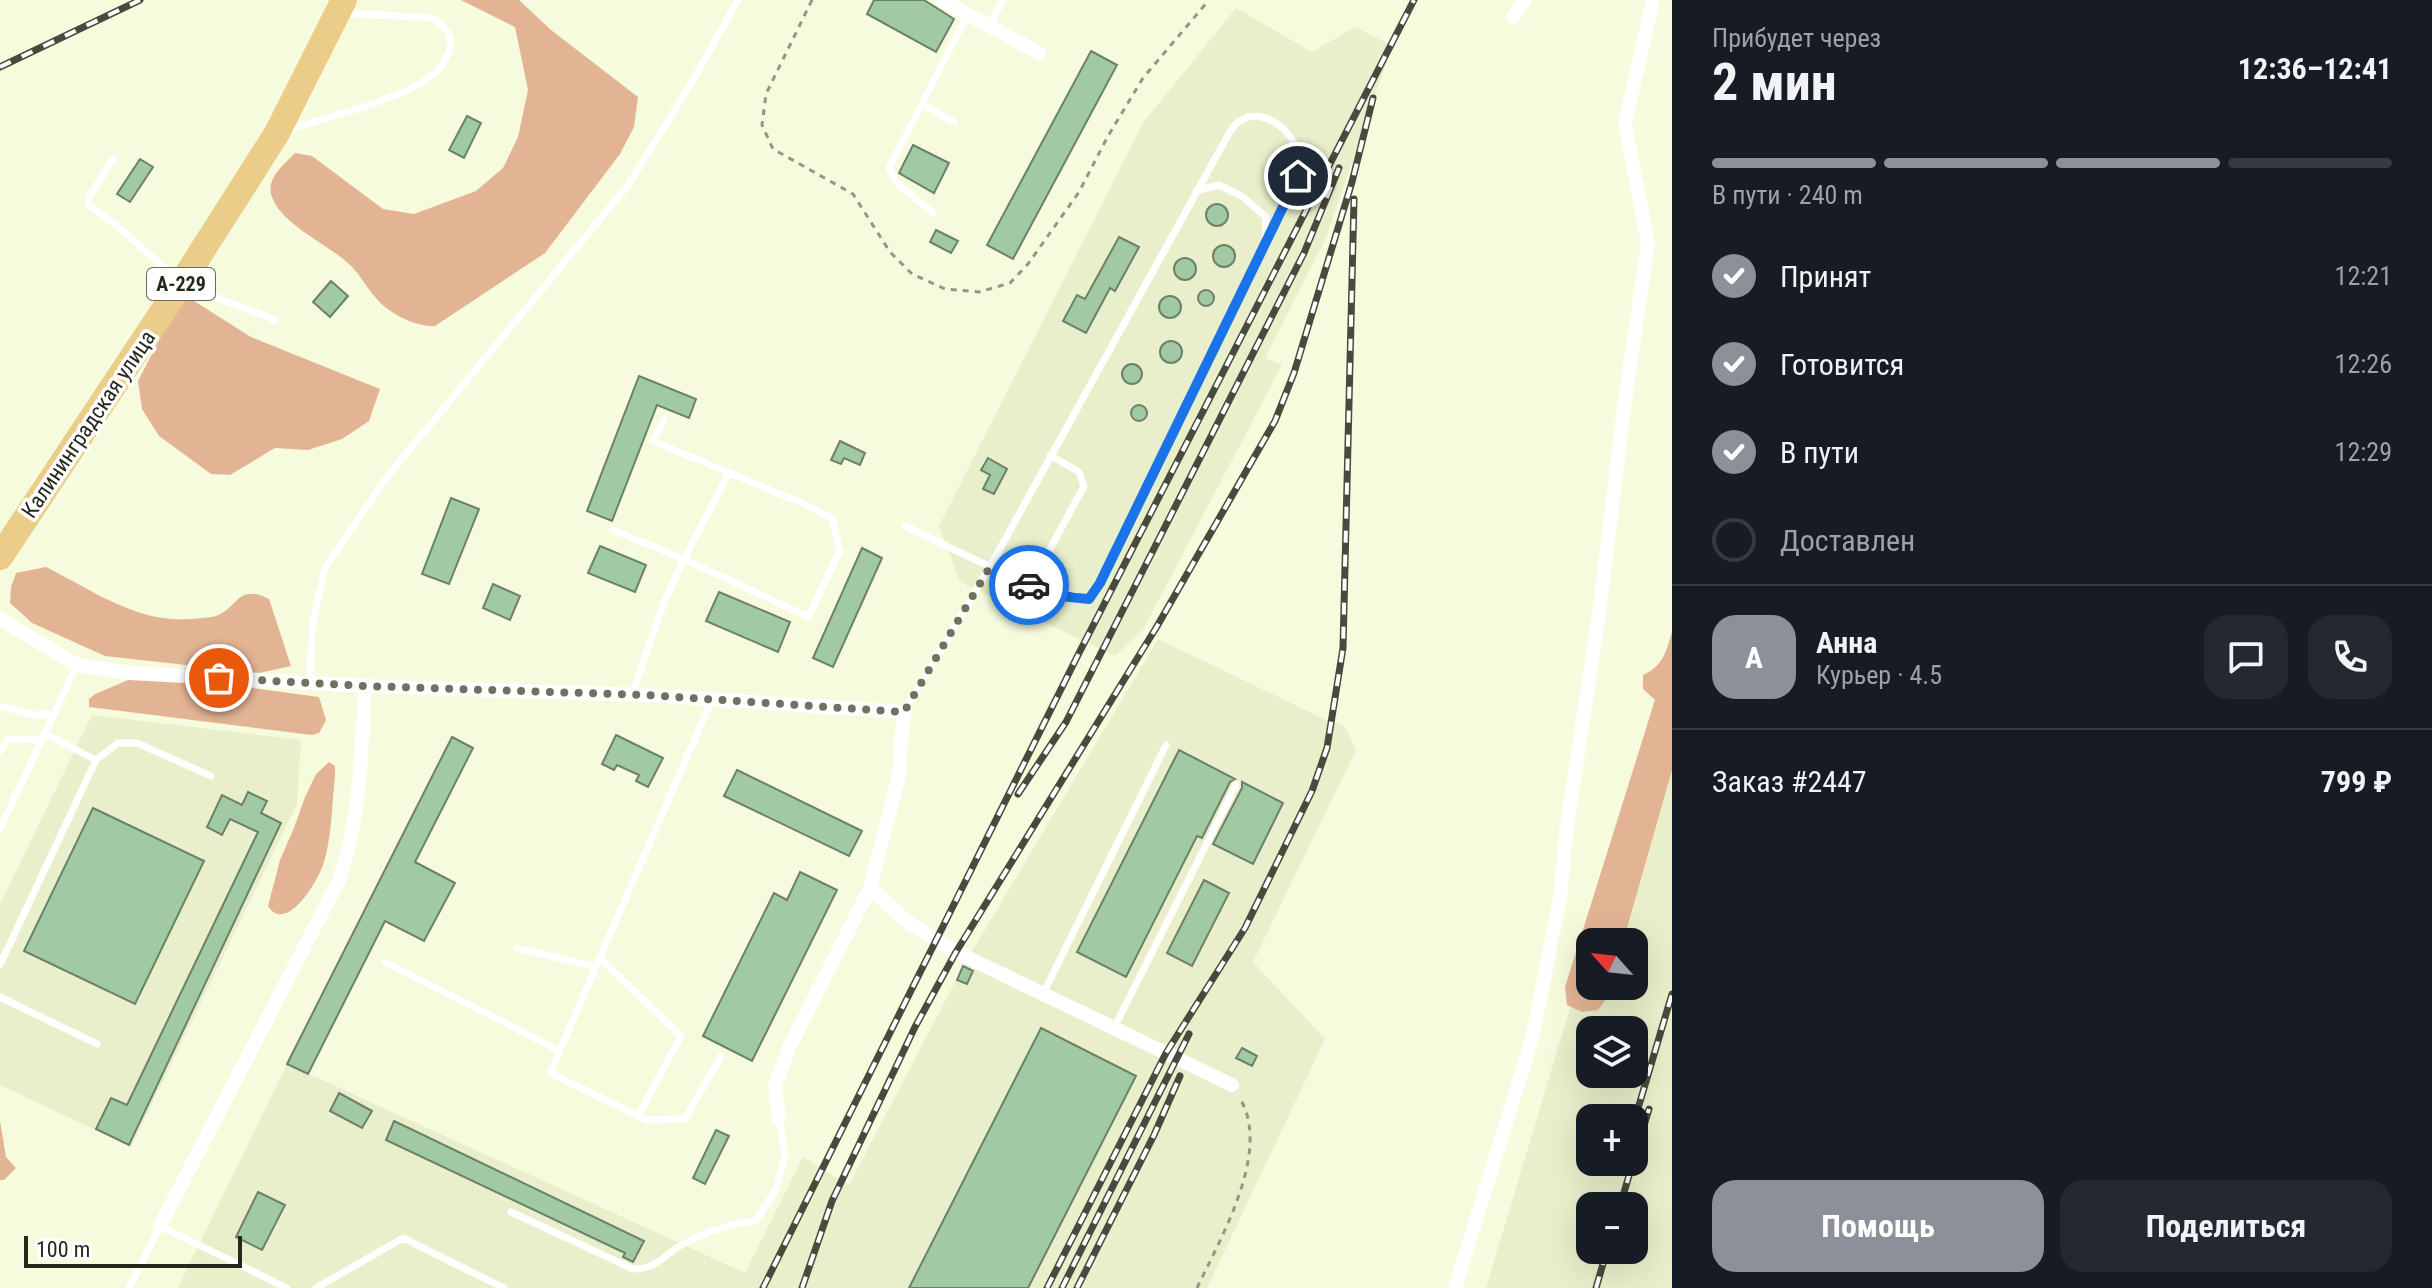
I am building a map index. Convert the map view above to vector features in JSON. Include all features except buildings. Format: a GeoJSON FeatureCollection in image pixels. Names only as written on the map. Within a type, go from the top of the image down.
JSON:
{"type":"FeatureCollection","features":[{"type":"Feature","properties":{"kind":"highway","name":"Калининградская улица"},"geometry":{"type":"LineString","coordinates":[[0,557],[277,133],[341,6]]}},
{"type":"Feature","properties":{"kind":"street"},"geometry":{"type":"LineString","coordinates":[[941,0],[1039,53]]}},
{"type":"Feature","properties":{"kind":"street"},"geometry":{"type":"LineString","coordinates":[[1513,17],[1525,0]]}},
{"type":"Feature","properties":{"kind":"street"},"geometry":{"type":"LineString","coordinates":[[1455,1288],[1532,1039],[1560,898],[1567,826],[1600,607],[1648,243],[1625,124],[1653,0]]}},
{"type":"Feature","properties":{"kind":"street"},"geometry":{"type":"LineString","coordinates":[[0,619],[77,665],[130,673],[365,686],[632,694],[904,712],[898,779],[870,888],[789,1048],[775,1086],[779,1119]]}},
{"type":"Feature","properties":{"kind":"street"},"geometry":{"type":"LineString","coordinates":[[160,1226],[339,880],[350,850],[356,820],[365,686]]}},
{"type":"Feature","properties":{"kind":"street"},"geometry":{"type":"LineString","coordinates":[[870,888],[909,923],[956,952],[1232,1085]]}},
{"type":"Feature","properties":{"kind":"lane"},"geometry":{"type":"LineString","coordinates":[[309,683],[313,622],[325,568],[387,477],[629,184],[738,0]]}},
{"type":"Feature","properties":{"kind":"lane"},"geometry":{"type":"LineString","coordinates":[[989,26],[1003,0]]}},
{"type":"Feature","properties":{"kind":"lane"},"geometry":{"type":"LineString","coordinates":[[277,133],[390,97],[425,81],[442,67],[451,47],[451,36],[443,25],[432,18],[341,6]]}},
{"type":"Feature","properties":{"kind":"lane"},"geometry":{"type":"LineString","coordinates":[[933,213],[897,183],[889,168],[968,14]]}},
{"type":"Feature","properties":{"kind":"lane"},"geometry":{"type":"LineString","coordinates":[[922,104],[954,122]]}},
{"type":"Feature","properties":{"kind":"lane"},"geometry":{"type":"LineString","coordinates":[[904,712],[991,565],[1196,191],[1238,121],[1253,116],[1278,124],[1295,145],[1299,158],[1298,176],[1100,583],[1089,599],[1043,592],[991,565],[905,526]]}},
{"type":"Feature","properties":{"kind":"lane"},"geometry":{"type":"LineString","coordinates":[[114,158],[89,197],[88,204],[122,230],[181,284],[275,320]]}},
{"type":"Feature","properties":{"kind":"lane"},"geometry":{"type":"LineString","coordinates":[[1196,191],[1219,185],[1243,197],[1266,217],[1265,243]]}},
{"type":"Feature","properties":{"kind":"lane"},"geometry":{"type":"LineString","coordinates":[[613,530],[684,559],[808,617],[840,551],[832,518],[653,441],[664,420]]}},
{"type":"Feature","properties":{"kind":"lane"},"geometry":{"type":"LineString","coordinates":[[1005,572],[1049,551],[1084,486],[1079,472],[1050,455]]}},
{"type":"Feature","properties":{"kind":"lane"},"geometry":{"type":"LineString","coordinates":[[632,694],[665,600],[729,473]]}},
{"type":"Feature","properties":{"kind":"lane"},"geometry":{"type":"LineString","coordinates":[[0,829],[77,665]]}},
{"type":"Feature","properties":{"kind":"lane"},"geometry":{"type":"LineString","coordinates":[[712,699],[550,1073],[647,1120],[685,1119],[721,1056]]}},
{"type":"Feature","properties":{"kind":"lane"},"geometry":{"type":"LineString","coordinates":[[0,706],[33,715],[55,713]]}},
{"type":"Feature","properties":{"kind":"lane"},"geometry":{"type":"LineString","coordinates":[[0,751],[8,739],[43,737],[96,760]]}},
{"type":"Feature","properties":{"kind":"lane"},"geometry":{"type":"LineString","coordinates":[[0,965],[96,760],[118,743],[137,743],[211,776]]}},
{"type":"Feature","properties":{"kind":"lane"},"geometry":{"type":"LineString","coordinates":[[1043,994],[1166,745]]}},
{"type":"Feature","properties":{"kind":"lane"},"geometry":{"type":"LineString","coordinates":[[1114,1028],[1236,785]]}},
{"type":"Feature","properties":{"kind":"lane"},"geometry":{"type":"LineString","coordinates":[[517,948],[596,967]]}},
{"type":"Feature","properties":{"kind":"lane"},"geometry":{"type":"LineString","coordinates":[[600,958],[681,1036],[638,1116]]}},
{"type":"Feature","properties":{"kind":"lane"},"geometry":{"type":"LineString","coordinates":[[385,962],[560,1051]]}},
{"type":"Feature","properties":{"kind":"lane"},"geometry":{"type":"LineString","coordinates":[[0,997],[97,1044]]}},
{"type":"Feature","properties":{"kind":"lane"},"geometry":{"type":"LineString","coordinates":[[511,1212],[633,1269],[650,1269],[679,1247],[710,1230],[756,1221],[776,1189],[785,1155],[779,1119]]}},
{"type":"Feature","properties":{"kind":"lane"},"geometry":{"type":"LineString","coordinates":[[129,1288],[160,1226],[287,1288]]}},
{"type":"Feature","properties":{"kind":"lane"},"geometry":{"type":"LineString","coordinates":[[316,1288],[403,1238],[504,1288]]}},
{"type":"Feature","properties":{"kind":"path"},"geometry":{"type":"LineString","coordinates":[[812,0],[766,94],[762,125],[773,149],[853,194],[890,252],[912,274],[945,289],[979,292],[1010,283],[1028,264],[1079,192],[1143,78],[1209,0]]}},
{"type":"Feature","properties":{"kind":"path"},"geometry":{"type":"LineString","coordinates":[[1197,1288],[1242,1192],[1251,1142],[1245,1105],[1232,1085]]}},
{"type":"Feature","properties":{"kind":"shaded area"},"geometry":{"type":"Polygon","coordinates":[[[461,0],[519,0],[551,30],[638,97],[634,127],[620,154],[545,253],[435,326],[428,326],[403,318],[381,304],[349,264],[284,215],[276,205],[270,188],[278,171],[295,153],[312,156],[383,209],[414,214],[476,191],[503,168],[518,137],[528,90],[515,27],[461,0]]]}},
{"type":"Feature","properties":{"kind":"shaded area"},"geometry":{"type":"Polygon","coordinates":[[[1236,8],[1312,52],[1355,27],[1392,46],[1326,238],[1265,358],[1282,365],[1144,628],[1115,656],[960,582],[939,526],[1143,123],[1236,8]]]}},
{"type":"Feature","properties":{"kind":"shaded area"},"geometry":{"type":"Polygon","coordinates":[[[183,294],[251,337],[380,389],[369,421],[342,439],[308,450],[275,448],[230,475],[211,474],[159,436],[142,409],[138,381],[183,294]]]}},
{"type":"Feature","properties":{"kind":"shaded area"},"geometry":{"type":"Polygon","coordinates":[[[46,567],[134,611],[172,619],[216,616],[244,595],[269,599],[291,666],[259,673],[105,656],[32,623],[10,603],[16,573],[46,567]]]}},
{"type":"Feature","properties":{"kind":"shaded area"},"geometry":{"type":"Polygon","coordinates":[[[1672,632],[1672,770],[1627,928],[1584,928],[1655,700],[1643,689],[1643,675],[1659,663],[1672,632]]]}},
{"type":"Feature","properties":{"kind":"shaded area"},"geometry":{"type":"Polygon","coordinates":[[[1672,633],[1672,1288],[1486,1288],[1576,988],[1576,1000],[1648,1000],[1648,928],[1592,928],[1672,633]]]}},
{"type":"Feature","properties":{"kind":"shaded area"},"geometry":{"type":"Polygon","coordinates":[[[1158,639],[1324,719],[1344,725],[1356,750],[1253,962],[1325,1039],[1207,1288],[178,1288],[287,1064],[745,1273],[803,1157],[849,1185],[964,965],[1158,639]]]}},
{"type":"Feature","properties":{"kind":"shaded area"},"geometry":{"type":"Polygon","coordinates":[[[133,678],[222,684],[319,697],[326,720],[319,733],[312,735],[89,707],[89,699],[95,694],[133,678]]]}},
{"type":"Feature","properties":{"kind":"shaded area"},"geometry":{"type":"Polygon","coordinates":[[[92,715],[301,740],[297,804],[131,1147],[0,1085],[0,904],[92,715]]]}},
{"type":"Feature","properties":{"kind":"shaded area"},"geometry":{"type":"Polygon","coordinates":[[[329,762],[335,766],[335,775],[324,862],[316,881],[301,902],[284,914],[275,913],[268,906],[280,860],[316,774],[329,762]]]}},
{"type":"Feature","properties":{"kind":"shaded area"},"geometry":{"type":"Polygon","coordinates":[[[1576,952],[1576,1000],[1606,1000],[1598,1010],[1582,1012],[1567,1005],[1565,987],[1576,952]]]}},
{"type":"Feature","properties":{"kind":"shaded area"},"geometry":{"type":"Polygon","coordinates":[[[0,1121],[6,1157],[16,1168],[4,1180],[0,1180],[0,1121]]]}},
{"type":"Feature","properties":{"kind":"railway"},"geometry":{"type":"LineString","coordinates":[[0,67],[140,0]]}},
{"type":"Feature","properties":{"kind":"railway"},"geometry":{"type":"LineString","coordinates":[[763,1288],[1079,653],[1414,0]]}},
{"type":"Feature","properties":{"kind":"railway"},"geometry":{"type":"LineString","coordinates":[[802,1288],[832,1201],[915,1027],[956,952],[1156,628],[1275,421],[1294,373],[1352,182],[1373,98]]}},
{"type":"Feature","properties":{"kind":"railway"},"geometry":{"type":"LineString","coordinates":[[1018,794],[1066,722],[1304,253],[1339,168]]}},
{"type":"Feature","properties":{"kind":"railway"},"geometry":{"type":"LineString","coordinates":[[1047,1288],[1166,1053],[1245,928],[1312,791],[1327,748],[1343,648],[1354,199]]}},
{"type":"Feature","properties":{"kind":"railway"},"geometry":{"type":"LineString","coordinates":[[1639,1104],[1672,994]]}},
{"type":"Feature","properties":{"kind":"railway"},"geometry":{"type":"LineString","coordinates":[[1062,1288],[1189,1034]]}},
{"type":"Feature","properties":{"kind":"railway"},"geometry":{"type":"LineString","coordinates":[[1077,1288],[1180,1076]]}},
{"type":"Feature","properties":{"kind":"railway"},"geometry":{"type":"LineString","coordinates":[[1624,1192],[1629,1176]]}},
{"type":"Feature","properties":{"kind":"railway"},"geometry":{"type":"LineString","coordinates":[[1596,1288],[1603,1264]]}},
{"type":"Feature","properties":{"kind":"way so far"},"geometry":{"type":"LineString","coordinates":[[219,678],[645,695],[904,712],[991,565],[1029,585]]}},
{"type":"Feature","properties":{"kind":"route"},"geometry":{"type":"LineString","coordinates":[[1029,585],[1043,592],[1089,599],[1100,583],[1298,176]]}}]}
